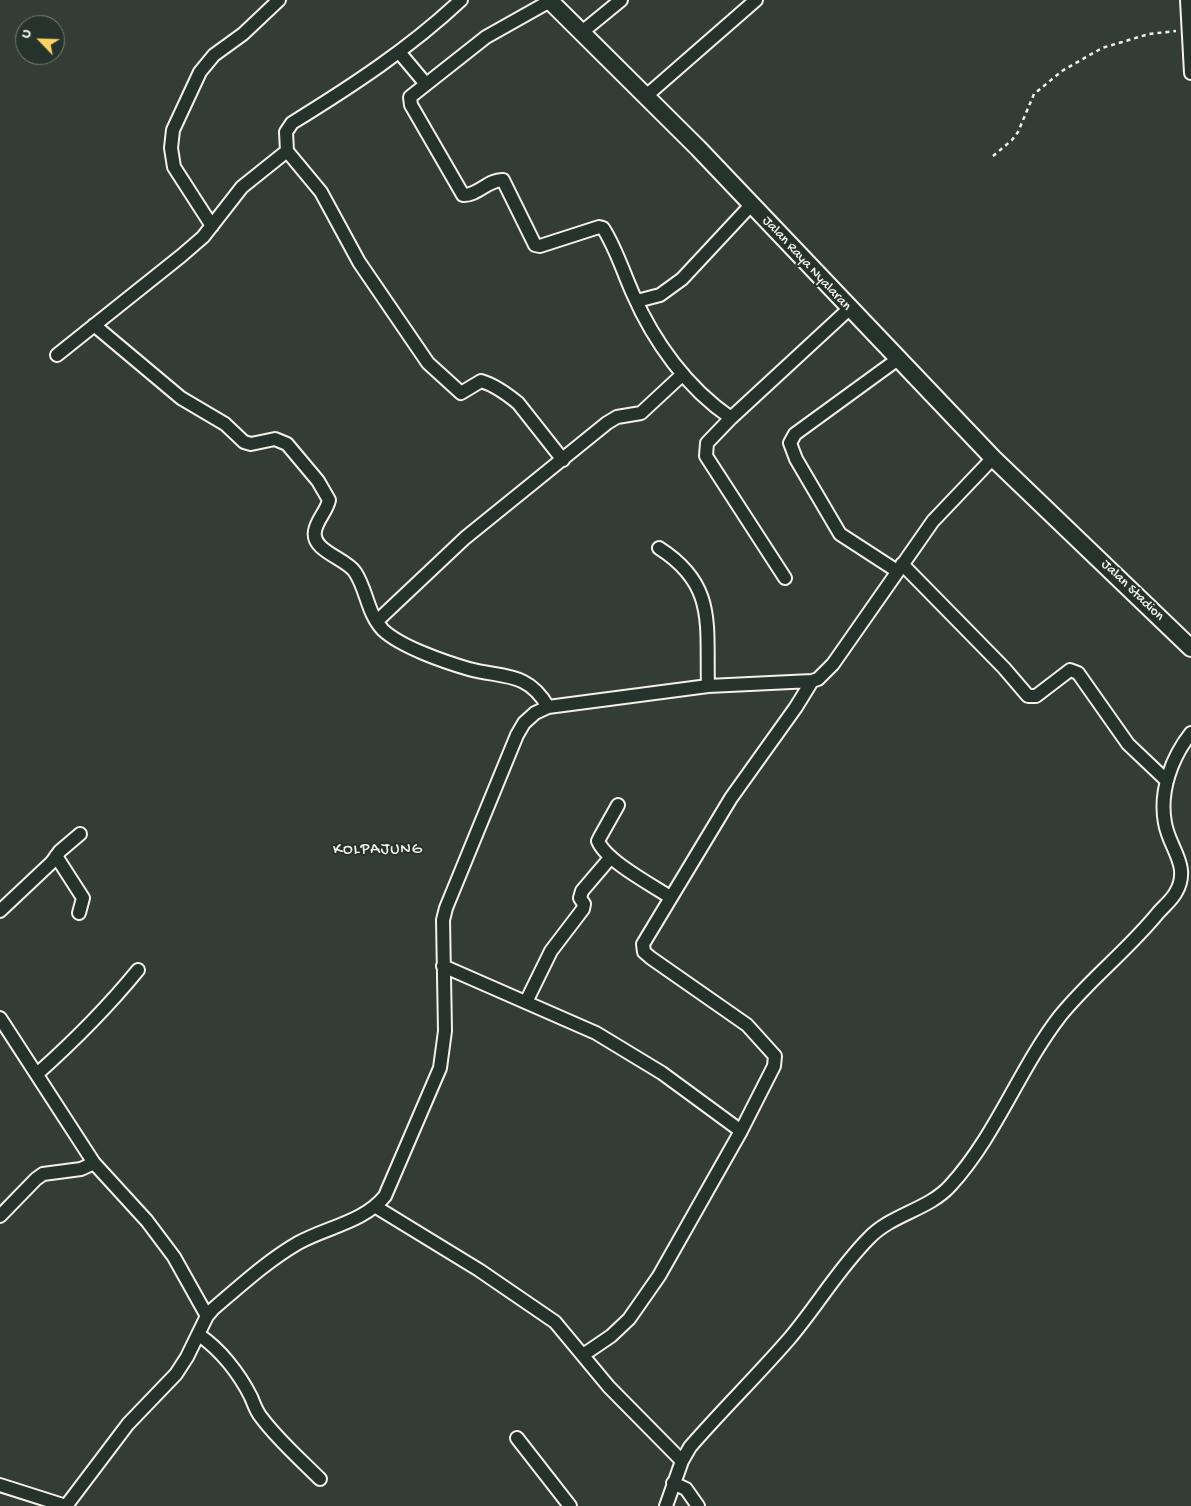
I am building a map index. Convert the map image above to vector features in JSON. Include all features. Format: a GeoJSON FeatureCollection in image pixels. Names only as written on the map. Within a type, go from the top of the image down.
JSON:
{"type":"FeatureCollection","features":[{"type":"Feature","properties":{"kind":"main road","name":"Jalan Raya Nyalaran"},"geometry":{"type":"LineString","coordinates":[[550,0],[752,205],[849,309],[994,458],[1069,531]]}},
{"type":"Feature","properties":{"kind":"main road","name":"Jalan Stadion"},"geometry":{"type":"LineString","coordinates":[[1069,531],[1191,648]]}},
{"type":"Feature","properties":{"kind":"street"},"geometry":{"type":"LineString","coordinates":[[212,226],[174,167],[171,148],[173,130],[200,72],[214,56],[243,34],[279,0]]}},
{"type":"Feature","properties":{"kind":"street"},"geometry":{"type":"LineString","coordinates":[[461,0],[399,52],[356,84],[292,123],[286,132],[287,151],[321,192],[359,262],[428,363],[461,393],[481,381],[495,386],[509,396],[518,403],[563,460]]}},
{"type":"Feature","properties":{"kind":"street"},"geometry":{"type":"LineString","coordinates":[[550,0],[486,37],[425,83],[409,100],[463,195],[473,193],[498,180],[503,180],[535,245],[540,246],[599,227],[603,228],[637,301],[660,344],[683,374],[731,418]]}},
{"type":"Feature","properties":{"kind":"street"},"geometry":{"type":"LineString","coordinates":[[582,32],[620,0]]}},
{"type":"Feature","properties":{"kind":"street"},"geometry":{"type":"LineString","coordinates":[[646,96],[756,0]]}},
{"type":"Feature","properties":{"kind":"street"},"geometry":{"type":"LineString","coordinates":[[1189,8],[1191,73]]}},
{"type":"Feature","properties":{"kind":"street"},"geometry":{"type":"LineString","coordinates":[[399,52],[425,83]]}},
{"type":"Feature","properties":{"kind":"street"},"geometry":{"type":"LineString","coordinates":[[57,355],[181,256],[212,226],[242,187],[287,151]]}},
{"type":"Feature","properties":{"kind":"street"},"geometry":{"type":"LineString","coordinates":[[637,301],[660,295],[682,279],[752,205]]}},
{"type":"Feature","properties":{"kind":"street"},"geometry":{"type":"LineString","coordinates":[[785,578],[706,456],[707,443],[731,418],[849,309]]}},
{"type":"Feature","properties":{"kind":"street"},"geometry":{"type":"LineString","coordinates":[[94,325],[185,402],[224,424],[244,442],[251,444],[275,439],[287,444],[298,455],[329,500],[317,523],[314,533],[316,539],[320,546],[352,567],[357,574],[370,610],[382,629],[395,639],[438,658],[471,669],[494,672],[517,679],[535,688],[548,706]]}},
{"type":"Feature","properties":{"kind":"street"},"geometry":{"type":"LineString","coordinates":[[898,359],[795,434],[790,443],[796,459],[840,534],[847,541],[899,567],[1004,668],[1028,696],[1036,696],[1070,670],[1078,673],[1128,744],[1167,782]]}},
{"type":"Feature","properties":{"kind":"street"},"geometry":{"type":"LineString","coordinates":[[377,621],[465,538],[612,419],[636,414],[646,409],[683,374]]}},
{"type":"Feature","properties":{"kind":"street"},"geometry":{"type":"LineString","coordinates":[[0,1486],[66,1506],[118,1437],[176,1374],[199,1335],[207,1316],[257,1271],[290,1249],[313,1236],[363,1216],[376,1207],[391,1183],[440,1068],[445,1030],[443,920],[454,884],[517,735],[524,723],[535,713],[548,706],[708,686],[812,681],[818,679],[833,664],[899,567],[943,508],[994,458]]}},
{"type":"Feature","properties":{"kind":"street"},"geometry":{"type":"LineString","coordinates":[[659,548],[688,570],[697,583],[704,601],[708,686]]}},
{"type":"Feature","properties":{"kind":"street"},"geometry":{"type":"LineString","coordinates":[[583,1355],[611,1336],[640,1304],[659,1276],[741,1131],[774,1066],[775,1056],[748,1025],[650,958],[644,952],[643,944],[731,798],[796,707],[812,681]]}},
{"type":"Feature","properties":{"kind":"street"},"geometry":{"type":"LineString","coordinates":[[666,1506],[682,1461],[702,1433],[790,1338],[828,1285],[871,1236],[894,1220],[936,1199],[951,1186],[983,1142],[1032,1057],[1060,1017],[1086,986],[1144,930],[1176,892],[1182,877],[1181,862],[1165,824],[1164,797],[1167,782],[1180,748],[1191,732]]}},
{"type":"Feature","properties":{"kind":"street"},"geometry":{"type":"LineString","coordinates":[[618,805],[598,841],[600,847],[611,857],[670,897]]}},
{"type":"Feature","properties":{"kind":"street"},"geometry":{"type":"LineString","coordinates":[[0,911],[80,834]]}},
{"type":"Feature","properties":{"kind":"street"},"geometry":{"type":"LineString","coordinates":[[56,856],[83,898],[79,913]]}},
{"type":"Feature","properties":{"kind":"street"},"geometry":{"type":"LineString","coordinates":[[526,1002],[552,951],[583,909],[584,904],[580,898],[582,891],[611,857]]}},
{"type":"Feature","properties":{"kind":"street"},"geometry":{"type":"LineString","coordinates":[[443,966],[596,1033],[662,1073],[741,1131]]}},
{"type":"Feature","properties":{"kind":"street"},"geometry":{"type":"LineString","coordinates":[[36,1074],[108,1006],[138,970]]}},
{"type":"Feature","properties":{"kind":"street"},"geometry":{"type":"LineString","coordinates":[[0,1018],[94,1163],[147,1222],[169,1250],[207,1316]]}},
{"type":"Feature","properties":{"kind":"street"},"geometry":{"type":"LineString","coordinates":[[0,1216],[36,1178],[43,1174],[81,1169],[94,1163]]}},
{"type":"Feature","properties":{"kind":"street"},"geometry":{"type":"LineString","coordinates":[[376,1207],[535,1306],[555,1322],[608,1387],[682,1461]]}},
{"type":"Feature","properties":{"kind":"street"},"geometry":{"type":"LineString","coordinates":[[199,1335],[210,1342],[226,1360],[244,1384],[257,1412],[268,1427],[320,1479]]}},
{"type":"Feature","properties":{"kind":"street"},"geometry":{"type":"LineString","coordinates":[[517,1438],[570,1506]]}},
{"type":"Feature","properties":{"kind":"street"},"geometry":{"type":"LineString","coordinates":[[673,1483],[686,1489],[698,1506]]}},
{"type":"Feature","properties":{"kind":"path"},"geometry":{"type":"LineString","coordinates":[[993,156],[1012,140],[1018,132],[1034,94],[1062,70],[1102,48],[1149,34],[1189,29]]}},
{"type":"Feature","properties":{"kind":"district","name":"KOLPAJUNG"},"geometry":{"type":"Point","coordinates":[378,851]}}]}
